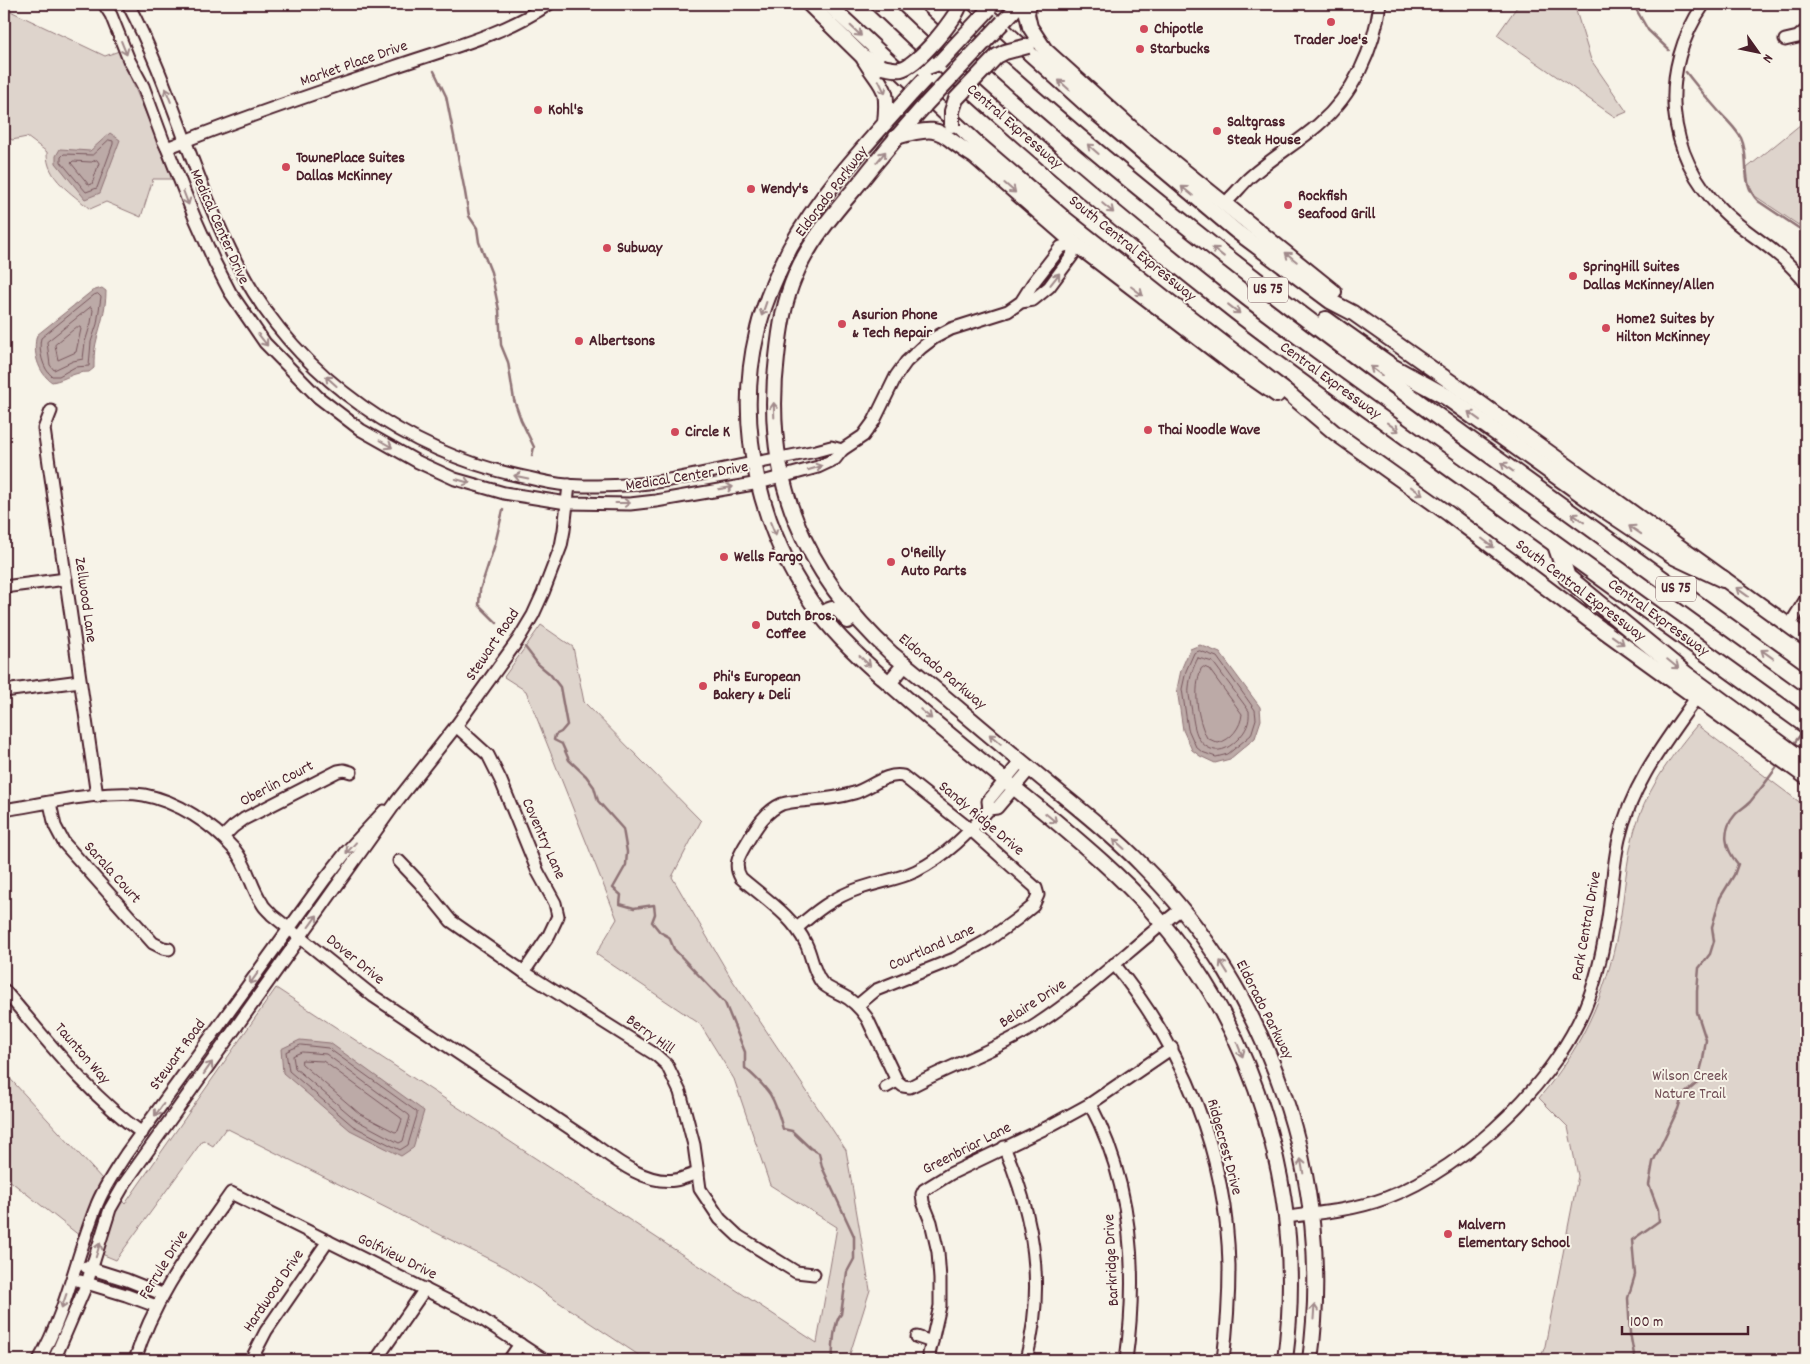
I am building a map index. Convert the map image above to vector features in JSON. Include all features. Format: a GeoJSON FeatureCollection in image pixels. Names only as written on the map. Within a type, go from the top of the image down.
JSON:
{"type":"FeatureCollection","features":[{"type":"Feature","properties":{"kind":"highway","name":"Central Expressway"},"geometry":{"type":"LineString","coordinates":[[879,4],[1019,132],[1182,268],[1300,360],[1806,725]]}},
{"type":"Feature","properties":{"kind":"highway","name":"Central Expressway"},"geometry":{"type":"LineString","coordinates":[[929,4],[1113,167],[1246,274],[1436,416],[1806,683]]}},
{"type":"Feature","properties":{"kind":"highway"},"geometry":{"type":"LineString","coordinates":[[1246,274],[1314,312],[1392,367],[1447,397],[1588,498],[1676,557],[1723,579]]}},
{"type":"Feature","properties":{"kind":"highway"},"geometry":{"type":"LineString","coordinates":[[1556,545],[1567,577],[1767,742],[1802,767]]}},
{"type":"Feature","properties":{"kind":"main road"},"geometry":{"type":"LineString","coordinates":[[809,4],[862,56],[884,88],[887,105],[885,123]]}},
{"type":"Feature","properties":{"kind":"main road","name":"South Central Expressway"},"geometry":{"type":"LineString","coordinates":[[828,4],[971,138],[1064,218],[1288,393],[1334,432],[1449,514],[1696,698],[1767,742]]}},
{"type":"Feature","properties":{"kind":"main road"},"geometry":{"type":"LineString","coordinates":[[901,69],[920,57],[952,21],[960,4]]}},
{"type":"Feature","properties":{"kind":"main road"},"geometry":{"type":"LineString","coordinates":[[964,4],[962,27],[951,62],[947,102],[948,119],[952,128],[974,156]]}},
{"type":"Feature","properties":{"kind":"main road"},"geometry":{"type":"LineString","coordinates":[[974,4],[1082,101],[1236,231],[1330,301],[1353,313],[1806,638]]}},
{"type":"Feature","properties":{"kind":"main road"},"geometry":{"type":"LineString","coordinates":[[951,62],[984,42],[1020,4]]}},
{"type":"Feature","properties":{"kind":"main road"},"geometry":{"type":"LineString","coordinates":[[1029,4],[1027,14],[1030,27],[1045,50],[1138,134],[1334,292],[1353,313]]}},
{"type":"Feature","properties":{"kind":"main road"},"geometry":{"type":"LineString","coordinates":[[951,62],[992,7]]}},
{"type":"Feature","properties":{"kind":"main road"},"geometry":{"type":"LineString","coordinates":[[862,56],[882,67],[922,69],[951,62],[998,45],[1013,43],[1045,50]]}},
{"type":"Feature","properties":{"kind":"main road"},"geometry":{"type":"LineString","coordinates":[[952,128],[952,111],[956,99],[997,56],[1028,46]]}},
{"type":"Feature","properties":{"kind":"main road","name":"Eldorado Parkway"},"geometry":{"type":"LineString","coordinates":[[951,62],[926,79],[912,93],[831,187],[790,248],[765,306],[757,332],[750,374],[750,408],[751,441],[768,518],[795,576],[821,614],[842,638],[889,683],[1114,872],[1162,924],[1206,984],[1233,1032],[1263,1109],[1274,1145],[1286,1217],[1290,1288],[1285,1360]]}},
{"type":"Feature","properties":{"kind":"main road","name":"Eldorado Parkway"},"geometry":{"type":"LineString","coordinates":[[951,62],[925,105],[896,137],[830,218],[795,275],[786,300],[776,365],[775,442],[782,476],[799,528],[816,564],[849,610],[866,629],[892,654],[1090,818],[1142,864],[1181,909],[1223,965],[1255,1023],[1291,1113],[1311,1214],[1315,1294],[1310,1360]]}},
{"type":"Feature","properties":{"kind":"main road"},"geometry":{"type":"LineString","coordinates":[[896,137],[919,131],[934,130],[945,135],[974,156]]}},
{"type":"Feature","properties":{"kind":"main road","name":"South Central Expressway"},"geometry":{"type":"LineString","coordinates":[[974,156],[1074,244],[1235,366],[1312,420],[1334,432]]}},
{"type":"Feature","properties":{"kind":"main road"},"geometry":{"type":"LineString","coordinates":[[805,256],[799,250],[800,245],[826,204],[831,187]]}},
{"type":"Feature","properties":{"kind":"main road"},"geometry":{"type":"LineString","coordinates":[[776,365],[772,333],[774,316],[793,264],[793,254],[790,248]]}},
{"type":"Feature","properties":{"kind":"main road"},"geometry":{"type":"LineString","coordinates":[[821,614],[829,608],[837,609],[864,638],[892,654]]}},
{"type":"Feature","properties":{"kind":"main road"},"geometry":{"type":"LineString","coordinates":[[889,683],[904,664]]}},
{"type":"Feature","properties":{"kind":"main road"},"geometry":{"type":"LineString","coordinates":[[1233,1032],[1255,1023]]}},
{"type":"Feature","properties":{"kind":"street","name":"Medical Center Drive"},"geometry":{"type":"LineString","coordinates":[[104,4],[111,15],[143,86],[163,140],[214,263],[244,314],[265,343],[318,397],[361,430],[403,454],[455,479],[504,493],[567,503],[630,504],[759,483],[818,467],[835,459],[842,450],[863,436],[874,421],[896,376],[906,362],[927,343],[951,329],[1008,311],[1021,302],[1033,300],[1048,288],[1072,256],[1074,244]]}},
{"type":"Feature","properties":{"kind":"street","name":"Medical Center Drive"},"geometry":{"type":"LineString","coordinates":[[128,4],[144,36],[224,235],[254,293],[276,325],[306,358],[354,400],[374,414],[414,438],[452,455],[493,470],[568,485],[625,485],[697,475],[831,447],[842,450]]}},
{"type":"Feature","properties":{"kind":"street","name":"Market Place Drive"},"geometry":{"type":"LineString","coordinates":[[167,148],[468,42],[533,14],[549,4]]}},
{"type":"Feature","properties":{"kind":"street"},"geometry":{"type":"LineString","coordinates":[[1224,204],[1249,179],[1320,124],[1347,93],[1361,70],[1370,48],[1380,4]]}},
{"type":"Feature","properties":{"kind":"street"},"geometry":{"type":"LineString","coordinates":[[1704,4],[1685,37],[1675,79],[1674,115],[1683,151],[1704,190],[1722,211],[1782,258],[1806,284]]}},
{"type":"Feature","properties":{"kind":"street"},"geometry":{"type":"LineString","coordinates":[[1784,40],[1798,36],[1806,30]]}},
{"type":"Feature","properties":{"kind":"street"},"geometry":{"type":"LineString","coordinates":[[343,416],[354,400]]}},
{"type":"Feature","properties":{"kind":"street","name":"Zellwood Lane"},"geometry":{"type":"LineString","coordinates":[[51,412],[44,429],[97,796]]}},
{"type":"Feature","properties":{"kind":"street"},"geometry":{"type":"LineString","coordinates":[[664,480],[665,499]]}},
{"type":"Feature","properties":{"kind":"street","name":"Stewart Road"},"geometry":{"type":"LineString","coordinates":[[54,1360],[87,1283],[110,1209],[125,1183],[397,801],[456,726],[518,640],[533,615],[561,546],[568,485]]}},
{"type":"Feature","properties":{"kind":"street"},"geometry":{"type":"LineString","coordinates":[[4,587],[66,579]]}},
{"type":"Feature","properties":{"kind":"street"},"geometry":{"type":"LineString","coordinates":[[1788,626],[1806,600]]}},
{"type":"Feature","properties":{"kind":"street"},"geometry":{"type":"LineString","coordinates":[[4,691],[80,680]]}},
{"type":"Feature","properties":{"kind":"street","name":"Park Central Drive"},"geometry":{"type":"LineString","coordinates":[[1286,1217],[1341,1210],[1387,1198],[1430,1175],[1456,1159],[1486,1135],[1519,1105],[1541,1079],[1566,1043],[1590,996],[1602,949],[1618,839],[1634,795],[1645,772],[1696,698]]}},
{"type":"Feature","properties":{"kind":"street","name":"Coventry Lane"},"geometry":{"type":"LineString","coordinates":[[456,726],[488,755],[501,781],[558,916],[549,935],[524,972]]}},
{"type":"Feature","properties":{"kind":"street"},"geometry":{"type":"LineString","coordinates":[[886,1087],[897,1081],[867,1018],[858,1005],[842,995],[831,991],[822,983],[816,973],[807,944],[796,928],[820,908],[840,896],[858,889],[892,881],[917,871],[940,857],[962,841],[989,810],[988,801],[1010,784],[1026,765]]}},
{"type":"Feature","properties":{"kind":"street","name":"Oberlin Court"},"geometry":{"type":"LineString","coordinates":[[223,837],[232,827],[244,819],[338,771],[351,772]]}},
{"type":"Feature","properties":{"kind":"street","name":"Sandy Ridge Drive"},"geometry":{"type":"LineString","coordinates":[[796,928],[741,878],[737,872],[736,864],[738,857],[759,823],[773,809],[783,804],[829,799],[855,792],[896,774],[903,776],[971,830],[1036,888],[1038,895]]}},
{"type":"Feature","properties":{"kind":"street","name":"Dover Drive"},"geometry":{"type":"LineString","coordinates":[[4,810],[97,796],[130,794],[160,799],[193,815],[223,837],[240,857],[261,903],[272,915],[373,996],[624,1166],[654,1179],[674,1181],[698,1173]]}},
{"type":"Feature","properties":{"kind":"street","name":"Stewart Road"},"geometry":{"type":"LineString","coordinates":[[39,1360],[54,1331],[96,1206],[107,1183],[325,879],[347,851],[385,810],[397,801]]}},
{"type":"Feature","properties":{"kind":"street","name":"Sarala Court"},"geometry":{"type":"LineString","coordinates":[[50,803],[55,826],[64,843],[153,943],[170,949]]}},
{"type":"Feature","properties":{"kind":"street","name":"Berry Hill"},"geometry":{"type":"LineString","coordinates":[[399,861],[451,921],[524,972],[656,1055],[667,1064],[680,1092],[689,1121],[700,1189],[709,1203],[720,1218],[738,1236],[796,1272],[814,1274]]}},
{"type":"Feature","properties":{"kind":"street","name":"Courtland Lane"},"geometry":{"type":"LineString","coordinates":[[858,1005],[876,990],[954,959],[988,940],[1033,906],[1038,895]]}},
{"type":"Feature","properties":{"kind":"street","name":"Belaire Drive"},"geometry":{"type":"LineString","coordinates":[[897,1081],[903,1086],[910,1087],[996,1047],[1035,1025],[1073,999],[1181,909]]}},
{"type":"Feature","properties":{"kind":"street","name":"Ridgecrest Drive"},"geometry":{"type":"LineString","coordinates":[[1114,964],[1132,986],[1172,1048],[1191,1089],[1206,1129],[1217,1169],[1225,1215],[1229,1265],[1223,1360]]}},
{"type":"Feature","properties":{"kind":"street","name":"Taunton Way"},"geometry":{"type":"LineString","coordinates":[[4,990],[98,1097],[120,1118],[142,1134]]}},
{"type":"Feature","properties":{"kind":"street","name":"Greenbriar Lane"},"geometry":{"type":"LineString","coordinates":[[931,1359],[932,1342],[940,1306],[940,1279],[938,1252],[922,1194],[933,1183],[1046,1128],[1090,1104],[1172,1048]]}},
{"type":"Feature","properties":{"kind":"street","name":"Barkridge Drive"},"geometry":{"type":"LineString","coordinates":[[1090,1104],[1100,1123],[1115,1162],[1125,1204],[1131,1242],[1133,1284],[1131,1326],[1126,1360]]}},
{"type":"Feature","properties":{"kind":"street"},"geometry":{"type":"LineString","coordinates":[[1004,1147],[1016,1174],[1024,1199],[1033,1241],[1036,1276],[1035,1311],[1026,1360]]}},
{"type":"Feature","properties":{"kind":"street","name":"Golfview Drive"},"geometry":{"type":"LineString","coordinates":[[231,1193],[474,1314],[544,1360]]}},
{"type":"Feature","properties":{"kind":"street","name":"Ferrule Drive"},"geometry":{"type":"LineString","coordinates":[[135,1360],[162,1294],[231,1193]]}},
{"type":"Feature","properties":{"kind":"street","name":"Hardwood Drive"},"geometry":{"type":"LineString","coordinates":[[250,1360],[266,1331],[328,1241]]}},
{"type":"Feature","properties":{"kind":"street"},"geometry":{"type":"LineString","coordinates":[[76,1264],[127,1280],[162,1294]]}},
{"type":"Feature","properties":{"kind":"street"},"geometry":{"type":"LineString","coordinates":[[72,1279],[156,1306]]}},
{"type":"Feature","properties":{"kind":"street"},"geometry":{"type":"LineString","coordinates":[[376,1360],[425,1289]]}},
{"type":"Feature","properties":{"kind":"street"},"geometry":{"type":"LineString","coordinates":[[917,1337],[932,1342]]}},
{"type":"Feature","properties":{"kind":"street"},"geometry":{"type":"LineString","coordinates":[[508,1360],[520,1344]]}},
{"type":"Feature","properties":{"kind":"green space"},"geometry":{"type":"Polygon","coordinates":[[[1519,4],[1574,4],[1591,60],[1627,112],[1615,117],[1497,35],[1519,4]]]}},
{"type":"Feature","properties":{"kind":"green space"},"geometry":{"type":"Polygon","coordinates":[[[4,8],[105,56],[119,51],[174,179],[153,179],[141,217],[106,202],[90,209],[55,178],[48,162],[47,152],[27,137],[12,140],[4,134],[4,8]]]}},
{"type":"Feature","properties":{"kind":"green space"},"geometry":{"type":"Polygon","coordinates":[[[1806,120],[1806,230],[1755,196],[1749,185],[1747,168],[1806,120]]]}},
{"type":"Feature","properties":{"kind":"green space"},"geometry":{"type":"Polygon","coordinates":[[[541,625],[573,647],[584,702],[701,821],[672,877],[731,978],[846,1150],[870,1290],[848,1360],[646,1360],[507,1268],[226,1128],[213,1146],[203,1140],[116,1260],[104,1255],[4,1176],[4,1072],[125,1204],[276,988],[817,1343],[837,1227],[770,1185],[734,1079],[700,1024],[596,954],[617,919],[526,691],[504,677],[541,625]]]}},
{"type":"Feature","properties":{"kind":"green space","name":"Wilson Creek Nature Trail"},"geometry":{"type":"Polygon","coordinates":[[[1697,725],[1806,807],[1806,1360],[1540,1360],[1545,1346],[1578,1176],[1568,1127],[1539,1098],[1556,1077],[1583,1034],[1603,989],[1616,940],[1632,841],[1644,804],[1664,769],[1697,725]]]}},
{"type":"Feature","properties":{"kind":"water"},"geometry":{"type":"Polygon","coordinates":[[[110,133],[120,140],[100,193],[85,199],[56,163],[56,156],[60,149],[90,151],[110,133]]]}},
{"type":"Feature","properties":{"kind":"water"},"geometry":{"type":"Polygon","coordinates":[[[102,288],[106,291],[106,298],[95,346],[94,368],[89,372],[78,373],[52,382],[43,373],[37,361],[35,348],[37,335],[92,291],[102,288]]]}},
{"type":"Feature","properties":{"kind":"water"},"geometry":{"type":"Polygon","coordinates":[[[1200,645],[1220,653],[1260,707],[1261,720],[1255,738],[1230,759],[1215,763],[1192,750],[1183,730],[1177,689],[1181,670],[1190,649],[1200,645]]]}},
{"type":"Feature","properties":{"kind":"water"},"geometry":{"type":"Polygon","coordinates":[[[300,1040],[330,1043],[424,1111],[413,1148],[401,1156],[350,1130],[283,1073],[281,1049],[300,1040]]]}},
{"type":"Feature","properties":{"kind":"waterway"},"geometry":{"type":"LineString","coordinates":[[1633,4],[1648,30],[1669,50]]}},
{"type":"Feature","properties":{"kind":"waterway"},"geometry":{"type":"LineString","coordinates":[[434,71],[446,96],[469,216],[477,228],[479,242],[491,272],[499,310],[501,345],[508,362],[514,400],[534,447],[532,456]]}},
{"type":"Feature","properties":{"kind":"waterway"},"geometry":{"type":"LineString","coordinates":[[1686,72],[1741,138],[1744,146],[1747,178],[1752,193],[1758,201],[1806,233]]}},
{"type":"Feature","properties":{"kind":"waterway"},"geometry":{"type":"LineString","coordinates":[[497,623],[479,605],[480,590],[495,544],[503,510]]}},
{"type":"Feature","properties":{"kind":"waterway"},"geometry":{"type":"LineString","coordinates":[[525,647],[560,687],[567,725],[561,732],[555,735],[554,740],[562,744],[569,760],[586,776],[594,787],[598,801],[623,829],[627,852],[626,865],[613,888],[621,895],[620,904],[634,908],[654,905],[655,914],[652,922],[660,932],[669,937],[674,949],[725,1003],[745,1052],[745,1068],[770,1094],[783,1129],[792,1131],[810,1148],[819,1153],[822,1167],[854,1236],[854,1259],[847,1272],[841,1314],[835,1329],[833,1360]]}},
{"type":"Feature","properties":{"kind":"waterway"},"geometry":{"type":"LineString","coordinates":[[1792,746],[1804,730]]}},
{"type":"Feature","properties":{"kind":"waterway"},"geometry":{"type":"LineString","coordinates":[[1635,1360],[1630,1333],[1628,1298],[1635,1275],[1632,1240],[1659,1221],[1658,1209],[1649,1185],[1653,1162],[1678,1109],[1682,1096],[1697,1083],[1703,1060],[1706,1040],[1697,1012],[1699,968],[1710,954],[1714,941],[1712,927],[1720,898],[1734,875],[1738,864],[1730,852],[1726,834],[1735,815],[1750,802],[1779,764]]}},
{"type":"Feature","properties":{"kind":"place","name":"Trader Joe's"},"geometry":{"type":"Point","coordinates":[1331,22]}},
{"type":"Feature","properties":{"kind":"place","name":"Chipotle"},"geometry":{"type":"Point","coordinates":[1144,29]}},
{"type":"Feature","properties":{"kind":"place","name":"Starbucks"},"geometry":{"type":"Point","coordinates":[1140,49]}},
{"type":"Feature","properties":{"kind":"place","name":"Kohl's"},"geometry":{"type":"Point","coordinates":[538,110]}},
{"type":"Feature","properties":{"kind":"place","name":"Saltgrass Steak House"},"geometry":{"type":"Point","coordinates":[1217,131]}},
{"type":"Feature","properties":{"kind":"place","name":"TownePlace Suites Dallas McKinney"},"geometry":{"type":"Point","coordinates":[286,167]}},
{"type":"Feature","properties":{"kind":"place","name":"Wendy's"},"geometry":{"type":"Point","coordinates":[751,189]}},
{"type":"Feature","properties":{"kind":"place","name":"Rockfish Seafood Grill"},"geometry":{"type":"Point","coordinates":[1288,205]}},
{"type":"Feature","properties":{"kind":"place","name":"Subway"},"geometry":{"type":"Point","coordinates":[607,248]}},
{"type":"Feature","properties":{"kind":"place","name":"SpringHill Suites Dallas McKinney/Allen"},"geometry":{"type":"Point","coordinates":[1573,276]}},
{"type":"Feature","properties":{"kind":"place","name":"Asurion Phone & Tech Repair"},"geometry":{"type":"Point","coordinates":[842,324]}},
{"type":"Feature","properties":{"kind":"place","name":"Home2 Suites by Hilton McKinney"},"geometry":{"type":"Point","coordinates":[1606,328]}},
{"type":"Feature","properties":{"kind":"place","name":"Albertsons"},"geometry":{"type":"Point","coordinates":[579,341]}},
{"type":"Feature","properties":{"kind":"place","name":"Thai Noodle Wave"},"geometry":{"type":"Point","coordinates":[1148,430]}},
{"type":"Feature","properties":{"kind":"place","name":"Circle K"},"geometry":{"type":"Point","coordinates":[675,432]}},
{"type":"Feature","properties":{"kind":"place","name":"Wells Fargo"},"geometry":{"type":"Point","coordinates":[724,557]}},
{"type":"Feature","properties":{"kind":"place","name":"O'Reilly Auto Parts"},"geometry":{"type":"Point","coordinates":[891,562]}},
{"type":"Feature","properties":{"kind":"place","name":"Dutch Bros. Coffee"},"geometry":{"type":"Point","coordinates":[756,625]}},
{"type":"Feature","properties":{"kind":"place","name":"Phi's European Bakery & Deli"},"geometry":{"type":"Point","coordinates":[703,686]}},
{"type":"Feature","properties":{"kind":"place","name":"Malvern Elementary School"},"geometry":{"type":"Point","coordinates":[1448,1234]}}]}
